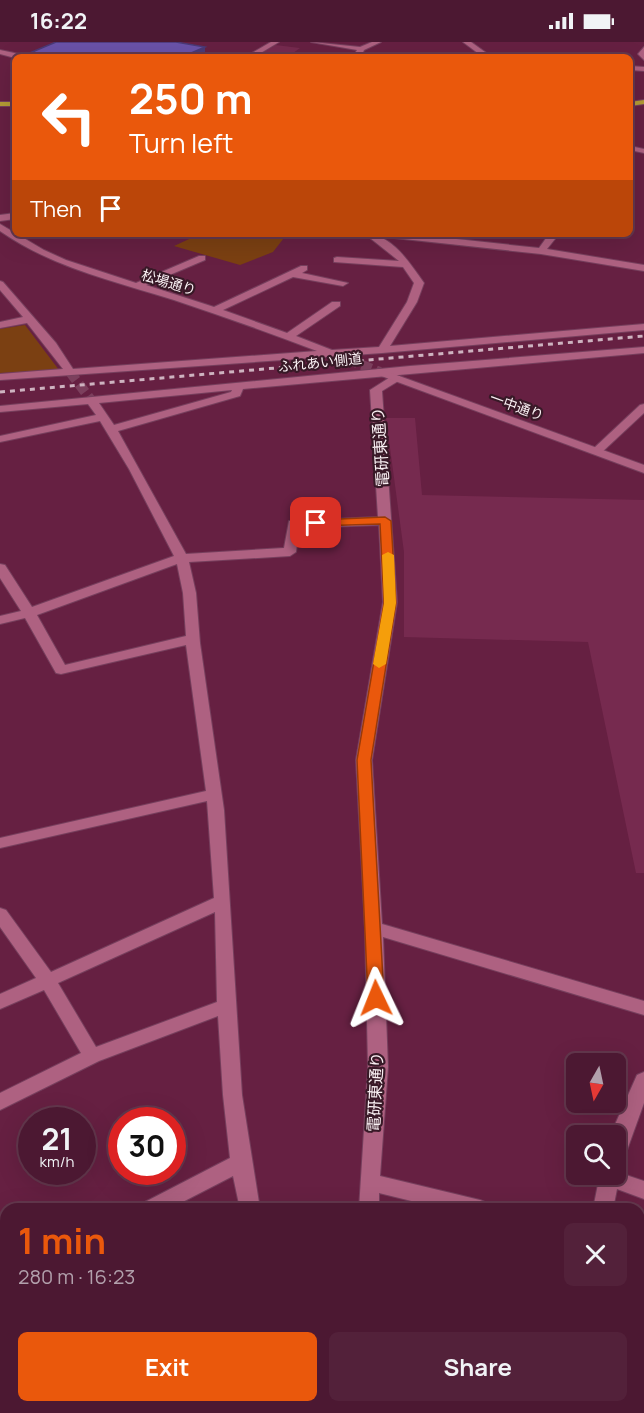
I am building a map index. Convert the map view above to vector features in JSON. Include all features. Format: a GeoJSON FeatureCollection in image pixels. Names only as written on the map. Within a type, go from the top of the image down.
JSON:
{"type":"FeatureCollection","features":[{"type":"Feature","properties":{"kind":"street"},"geometry":{"type":"LineString","coordinates":[[254,54],[276,42]]}},
{"type":"Feature","properties":{"kind":"street"},"geometry":{"type":"LineString","coordinates":[[314,42],[361,50],[378,42]]}},
{"type":"Feature","properties":{"kind":"street"},"geometry":{"type":"LineString","coordinates":[[465,42],[485,54]]}},
{"type":"Feature","properties":{"kind":"street"},"geometry":{"type":"LineString","coordinates":[[644,49],[644,58]]}},
{"type":"Feature","properties":{"kind":"street"},"geometry":{"type":"LineString","coordinates":[[359,54],[361,50]]}},
{"type":"Feature","properties":{"kind":"street","name":"松場通り"},"geometry":{"type":"LineString","coordinates":[[0,227],[13,242],[334,354]]}},
{"type":"Feature","properties":{"kind":"street"},"geometry":{"type":"LineString","coordinates":[[374,237],[407,264],[419,283],[412,302],[382,350]]}},
{"type":"Feature","properties":{"kind":"street"},"geometry":{"type":"LineString","coordinates":[[413,237],[541,251],[644,268]]}},
{"type":"Feature","properties":{"kind":"street"},"geometry":{"type":"LineString","coordinates":[[541,251],[552,237]]}},
{"type":"Feature","properties":{"kind":"street"},"geometry":{"type":"LineString","coordinates":[[136,286],[202,258]]}},
{"type":"Feature","properties":{"kind":"street"},"geometry":{"type":"LineString","coordinates":[[337,260],[407,264]]}},
{"type":"Feature","properties":{"kind":"street"},"geometry":{"type":"LineString","coordinates":[[214,311],[304,268]]}},
{"type":"Feature","properties":{"kind":"street"},"geometry":{"type":"LineString","coordinates":[[293,274],[343,283]]}},
{"type":"Feature","properties":{"kind":"street"},"geometry":{"type":"LineString","coordinates":[[0,284],[52,345],[70,372]]}},
{"type":"Feature","properties":{"kind":"street"},"geometry":{"type":"LineString","coordinates":[[288,337],[336,304]]}},
{"type":"Feature","properties":{"kind":"street"},"geometry":{"type":"LineString","coordinates":[[0,325],[30,319]]}},
{"type":"Feature","properties":{"kind":"street","name":"ふれあい側道"},"geometry":{"type":"LineString","coordinates":[[0,377],[334,354],[644,327]]}},
{"type":"Feature","properties":{"kind":"street","name":"ふれあい側道"},"geometry":{"type":"LineString","coordinates":[[0,409],[380,372],[644,350]]}},
{"type":"Feature","properties":{"kind":"street","name":"一中通り"},"geometry":{"type":"LineString","coordinates":[[380,372],[644,469]]}},
{"type":"Feature","properties":{"kind":"street","name":"電研東通り"},"geometry":{"type":"LineString","coordinates":[[369,1203],[378,1067],[374,928],[364,760],[390,603],[375,394],[379,387],[396,378]]}},
{"type":"Feature","properties":{"kind":"street"},"geometry":{"type":"LineString","coordinates":[[0,439],[108,423],[236,394],[239,385]]}},
{"type":"Feature","properties":{"kind":"street"},"geometry":{"type":"LineString","coordinates":[[91,400],[139,474],[182,558],[192,605],[192,639],[204,709],[214,794],[223,901],[226,1006],[240,1163],[249,1203]]}},
{"type":"Feature","properties":{"kind":"street"},"geometry":{"type":"LineString","coordinates":[[597,451],[644,407]]}},
{"type":"Feature","properties":{"kind":"street"},"geometry":{"type":"LineString","coordinates":[[0,620],[29,613],[182,558],[290,552],[293,524],[385,521]]}},
{"type":"Feature","properties":{"kind":"street"},"geometry":{"type":"LineString","coordinates":[[0,568],[61,670],[192,639]]}},
{"type":"Feature","properties":{"kind":"street"},"geometry":{"type":"LineString","coordinates":[[0,843],[214,794]]}},
{"type":"Feature","properties":{"kind":"street"},"geometry":{"type":"LineString","coordinates":[[0,1002],[223,901]]}},
{"type":"Feature","properties":{"kind":"street"},"geometry":{"type":"LineString","coordinates":[[0,914],[47,981],[92,1056]]}},
{"type":"Feature","properties":{"kind":"street"},"geometry":{"type":"LineString","coordinates":[[374,928],[644,1008]]}},
{"type":"Feature","properties":{"kind":"street"},"geometry":{"type":"LineString","coordinates":[[0,1102],[92,1056],[226,1006]]}},
{"type":"Feature","properties":{"kind":"street"},"geometry":{"type":"LineString","coordinates":[[625,1125],[644,1080]]}},
{"type":"Feature","properties":{"kind":"street"},"geometry":{"type":"LineString","coordinates":[[162,1203],[240,1163]]}},
{"type":"Feature","properties":{"kind":"street"},"geometry":{"type":"LineString","coordinates":[[626,1179],[644,1190]]}},
{"type":"Feature","properties":{"kind":"street"},"geometry":{"type":"LineString","coordinates":[[369,1182],[455,1203]]}},
{"type":"Feature","properties":{"kind":"street"},"geometry":{"type":"LineString","coordinates":[[604,1203],[609,1185]]}},
{"type":"Feature","properties":{"kind":"shaded area"},"geometry":{"type":"Polygon","coordinates":[[[275,45],[300,48],[292,54],[258,54],[275,45]]]}},
{"type":"Feature","properties":{"kind":"shaded area"},"geometry":{"type":"Polygon","coordinates":[[[194,237],[285,237],[273,252],[240,265],[174,246],[194,237]]]}},
{"type":"Feature","properties":{"kind":"shaded area"},"geometry":{"type":"Polygon","coordinates":[[[25,325],[59,370],[0,373],[0,329],[25,325]]]}},
{"type":"Feature","properties":{"kind":"shaded area"},"geometry":{"type":"Polygon","coordinates":[[[386,418],[415,418],[422,495],[644,500],[644,873],[636,873],[588,642],[404,637],[404,552],[386,418]]]}},
{"type":"Feature","properties":{"kind":"building"},"geometry":{"type":"Polygon","coordinates":[[[56,42],[176,42],[205,47],[189,54],[42,54],[32,52],[56,42]]]}},
{"type":"Feature","properties":{"kind":"tunnel"},"geometry":{"type":"LineString","coordinates":[[334,354],[380,372]]}},
{"type":"Feature","properties":{"kind":"tunnel"},"geometry":{"type":"LineString","coordinates":[[70,372],[91,400]]}},
{"type":"Feature","properties":{"kind":"railway"},"geometry":{"type":"LineString","coordinates":[[0,392],[644,336]]}},
{"type":"Feature","properties":{"kind":"slow traffic"},"geometry":{"type":"LineString","coordinates":[[379,664],[390,603],[388,555]]}},
{"type":"Feature","properties":{"kind":"route"},"geometry":{"type":"LineString","coordinates":[[316,523],[385,521],[390,603],[364,760],[376,998]]}}]}
